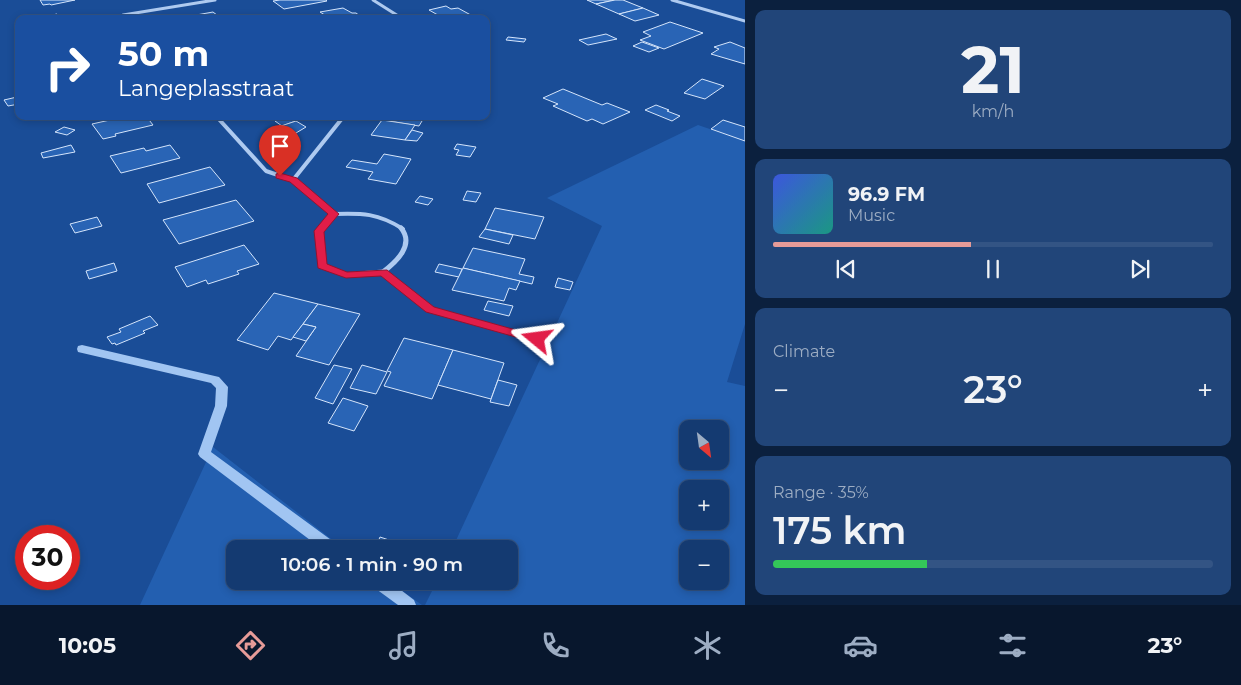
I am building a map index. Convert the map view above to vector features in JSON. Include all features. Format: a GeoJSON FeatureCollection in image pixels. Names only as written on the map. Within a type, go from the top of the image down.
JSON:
{"type":"FeatureCollection","features":[{"type":"Feature","properties":{"kind":"street"},"geometry":{"type":"LineString","coordinates":[[123,15],[215,0]]}},
{"type":"Feature","properties":{"kind":"street"},"geometry":{"type":"LineString","coordinates":[[373,0],[397,15]]}},
{"type":"Feature","properties":{"kind":"street"},"geometry":{"type":"LineString","coordinates":[[672,0],[745,21]]}},
{"type":"Feature","properties":{"kind":"street"},"geometry":{"type":"LineString","coordinates":[[220,120],[266,171],[293,180],[334,214],[366,213],[388,217],[403,229],[406,242],[402,258],[383,272],[346,275],[322,266],[319,231],[334,214]]}},
{"type":"Feature","properties":{"kind":"street"},"geometry":{"type":"LineString","coordinates":[[293,180],[341,120]]}},
{"type":"Feature","properties":{"kind":"street"},"geometry":{"type":"LineString","coordinates":[[383,272],[430,310],[537,339]]}},
{"type":"Feature","properties":{"kind":"shaded area"},"geometry":{"type":"Polygon","coordinates":[[[698,125],[745,141],[745,324],[727,382],[745,386],[745,605],[425,605],[432,590],[518,590],[518,540],[456,540],[602,226],[547,198],[698,125]]]}},
{"type":"Feature","properties":{"kind":"shaded area"},"geometry":{"type":"Polygon","coordinates":[[[213,447],[332,540],[226,540],[226,590],[401,590],[422,605],[140,605],[213,447]]]}},
{"type":"Feature","properties":{"kind":"building"},"geometry":{"type":"Polygon","coordinates":[[[40,0],[75,0],[43,5],[40,0]]]}},
{"type":"Feature","properties":{"kind":"building"},"geometry":{"type":"Polygon","coordinates":[[[587,0],[615,0],[596,4],[587,0]]]}},
{"type":"Feature","properties":{"kind":"building"},"geometry":{"type":"Polygon","coordinates":[[[623,0],[643,8],[619,14],[596,4],[623,0]]]}},
{"type":"Feature","properties":{"kind":"building"},"geometry":{"type":"Polygon","coordinates":[[[273,1],[327,1],[284,9],[273,1]]]}},
{"type":"Feature","properties":{"kind":"building"},"geometry":{"type":"Polygon","coordinates":[[[446,6],[451,9],[458,8],[471,15],[438,15],[429,10],[446,6]]]}},
{"type":"Feature","properties":{"kind":"building"},"geometry":{"type":"Polygon","coordinates":[[[343,8],[359,15],[325,15],[320,12],[343,8]]]}},
{"type":"Feature","properties":{"kind":"building"},"geometry":{"type":"Polygon","coordinates":[[[643,8],[659,15],[635,21],[619,14],[643,8]]]}},
{"type":"Feature","properties":{"kind":"building"},"geometry":{"type":"Polygon","coordinates":[[[213,12],[217,15],[196,15],[213,12]]]}},
{"type":"Feature","properties":{"kind":"building"},"geometry":{"type":"Polygon","coordinates":[[[670,22],[703,33],[664,49],[640,40],[651,36],[643,32],[670,22]]]}},
{"type":"Feature","properties":{"kind":"building"},"geometry":{"type":"Polygon","coordinates":[[[606,34],[617,39],[588,45],[579,40],[606,34]]]}},
{"type":"Feature","properties":{"kind":"building"},"geometry":{"type":"Polygon","coordinates":[[[508,37],[526,39],[524,42],[506,40],[508,37]]]}},
{"type":"Feature","properties":{"kind":"building"},"geometry":{"type":"Polygon","coordinates":[[[642,42],[659,48],[649,52],[633,46],[642,42]]]}},
{"type":"Feature","properties":{"kind":"building"},"geometry":{"type":"Polygon","coordinates":[[[730,42],[745,48],[745,64],[711,54],[719,49],[714,47],[730,42]]]}},
{"type":"Feature","properties":{"kind":"building"},"geometry":{"type":"Polygon","coordinates":[[[702,79],[724,86],[705,99],[684,93],[702,79]]]}},
{"type":"Feature","properties":{"kind":"building"},"geometry":{"type":"Polygon","coordinates":[[[563,89],[602,105],[607,103],[630,112],[603,124],[592,119],[587,121],[553,106],[558,104],[543,98],[563,89]]]}},
{"type":"Feature","properties":{"kind":"building"},"geometry":{"type":"Polygon","coordinates":[[[15,97],[15,105],[8,106],[4,100],[15,97]]]}},
{"type":"Feature","properties":{"kind":"building"},"geometry":{"type":"Polygon","coordinates":[[[656,105],[680,116],[672,121],[645,110],[656,105]]]}},
{"type":"Feature","properties":{"kind":"building"},"geometry":{"type":"Polygon","coordinates":[[[110,120],[149,120],[153,125],[115,134],[116,136],[103,139],[92,124],[110,120]]]}},
{"type":"Feature","properties":{"kind":"building"},"geometry":{"type":"Polygon","coordinates":[[[294,120],[296,121],[282,126],[275,121],[294,120]]]}},
{"type":"Feature","properties":{"kind":"building"},"geometry":{"type":"Polygon","coordinates":[[[382,120],[423,120],[419,126],[382,120]]]}},
{"type":"Feature","properties":{"kind":"building"},"geometry":{"type":"Polygon","coordinates":[[[382,120],[415,125],[405,140],[371,135],[382,120]]]}},
{"type":"Feature","properties":{"kind":"building"},"geometry":{"type":"Polygon","coordinates":[[[723,120],[745,127],[745,141],[711,129],[723,120]]]}},
{"type":"Feature","properties":{"kind":"building"},"geometry":{"type":"Polygon","coordinates":[[[296,121],[306,127],[291,136],[287,134],[280,137],[269,130],[296,121]]]}},
{"type":"Feature","properties":{"kind":"building"},"geometry":{"type":"Polygon","coordinates":[[[64,127],[75,130],[67,135],[55,132],[64,127]]]}},
{"type":"Feature","properties":{"kind":"building"},"geometry":{"type":"Polygon","coordinates":[[[412,130],[423,133],[417,141],[405,140],[412,130]]]}},
{"type":"Feature","properties":{"kind":"building"},"geometry":{"type":"Polygon","coordinates":[[[457,144],[476,147],[470,157],[456,155],[459,150],[454,149],[457,144]]]}},
{"type":"Feature","properties":{"kind":"building"},"geometry":{"type":"Polygon","coordinates":[[[71,145],[75,152],[43,158],[41,153],[71,145]]]}},
{"type":"Feature","properties":{"kind":"building"},"geometry":{"type":"Polygon","coordinates":[[[170,145],[180,158],[121,173],[110,156],[144,148],[146,151],[170,145]]]}},
{"type":"Feature","properties":{"kind":"building"},"geometry":{"type":"Polygon","coordinates":[[[384,154],[411,159],[396,184],[368,179],[373,172],[346,167],[352,160],[377,164],[384,154]]]}},
{"type":"Feature","properties":{"kind":"building"},"geometry":{"type":"Polygon","coordinates":[[[210,167],[225,185],[159,203],[147,184],[210,167]]]}},
{"type":"Feature","properties":{"kind":"building"},"geometry":{"type":"Polygon","coordinates":[[[467,191],[481,193],[476,202],[463,200],[467,191]]]}},
{"type":"Feature","properties":{"kind":"building"},"geometry":{"type":"Polygon","coordinates":[[[420,196],[433,199],[428,205],[415,202],[420,196]]]}},
{"type":"Feature","properties":{"kind":"building"},"geometry":{"type":"Polygon","coordinates":[[[236,200],[254,221],[179,244],[163,220],[236,200]]]}},
{"type":"Feature","properties":{"kind":"building"},"geometry":{"type":"Polygon","coordinates":[[[495,208],[544,217],[535,239],[485,229],[495,208]]]}},
{"type":"Feature","properties":{"kind":"building"},"geometry":{"type":"Polygon","coordinates":[[[97,217],[102,226],[75,233],[70,224],[97,217]]]}},
{"type":"Feature","properties":{"kind":"building"},"geometry":{"type":"Polygon","coordinates":[[[485,229],[513,235],[509,244],[479,237],[485,229]]]}},
{"type":"Feature","properties":{"kind":"building"},"geometry":{"type":"Polygon","coordinates":[[[244,245],[259,264],[237,271],[239,274],[208,284],[206,280],[187,287],[175,267],[244,245]]]}},
{"type":"Feature","properties":{"kind":"building"},"geometry":{"type":"Polygon","coordinates":[[[473,248],[525,259],[519,274],[534,277],[532,284],[463,268],[473,248]]]}},
{"type":"Feature","properties":{"kind":"building"},"geometry":{"type":"Polygon","coordinates":[[[114,263],[117,271],[89,279],[86,271],[114,263]]]}},
{"type":"Feature","properties":{"kind":"building"},"geometry":{"type":"Polygon","coordinates":[[[439,264],[462,269],[459,277],[435,272],[439,264]]]}},
{"type":"Feature","properties":{"kind":"building"},"geometry":{"type":"Polygon","coordinates":[[[463,268],[520,281],[516,290],[509,288],[504,301],[452,290],[463,268]]]}},
{"type":"Feature","properties":{"kind":"building"},"geometry":{"type":"Polygon","coordinates":[[[558,278],[573,282],[570,290],[555,287],[558,278]]]}},
{"type":"Feature","properties":{"kind":"building"},"geometry":{"type":"Polygon","coordinates":[[[274,293],[318,304],[291,340],[278,336],[268,350],[237,340],[274,293]]]}},
{"type":"Feature","properties":{"kind":"building"},"geometry":{"type":"Polygon","coordinates":[[[488,301],[513,306],[509,316],[484,310],[488,301]]]}},
{"type":"Feature","properties":{"kind":"building"},"geometry":{"type":"Polygon","coordinates":[[[318,304],[360,314],[329,365],[296,356],[316,327],[303,324],[318,304]]]}},
{"type":"Feature","properties":{"kind":"building"},"geometry":{"type":"Polygon","coordinates":[[[150,316],[158,325],[143,331],[145,333],[116,345],[115,343],[112,344],[107,337],[121,332],[119,329],[150,316]]]}},
{"type":"Feature","properties":{"kind":"building"},"geometry":{"type":"Polygon","coordinates":[[[303,324],[316,327],[306,341],[293,337],[303,324]]]}},
{"type":"Feature","properties":{"kind":"building"},"geometry":{"type":"Polygon","coordinates":[[[404,338],[453,350],[432,399],[384,386],[391,372],[387,371],[404,338]]]}},
{"type":"Feature","properties":{"kind":"building"},"geometry":{"type":"Polygon","coordinates":[[[453,350],[504,363],[491,399],[438,385],[453,350]]]}},
{"type":"Feature","properties":{"kind":"building"},"geometry":{"type":"Polygon","coordinates":[[[334,365],[352,369],[333,404],[315,398],[334,365]]]}},
{"type":"Feature","properties":{"kind":"building"},"geometry":{"type":"Polygon","coordinates":[[[362,365],[387,372],[376,394],[350,388],[362,365]]]}},
{"type":"Feature","properties":{"kind":"building"},"geometry":{"type":"Polygon","coordinates":[[[498,380],[517,385],[509,406],[490,402],[498,380]]]}},
{"type":"Feature","properties":{"kind":"building"},"geometry":{"type":"Polygon","coordinates":[[[343,398],[368,406],[354,431],[328,423],[343,398]]]}},
{"type":"Feature","properties":{"kind":"waterway"},"geometry":{"type":"LineString","coordinates":[[82,349],[215,380],[222,387],[221,406],[204,454],[321,540]]}},
{"type":"Feature","properties":{"kind":"waterway"},"geometry":{"type":"LineString","coordinates":[[389,590],[409,605]]}},
{"type":"Feature","properties":{"kind":"route"},"geometry":{"type":"LineString","coordinates":[[280,176],[293,180],[334,214],[319,231],[322,266],[346,275],[383,272],[430,310],[537,339]]}}]}
